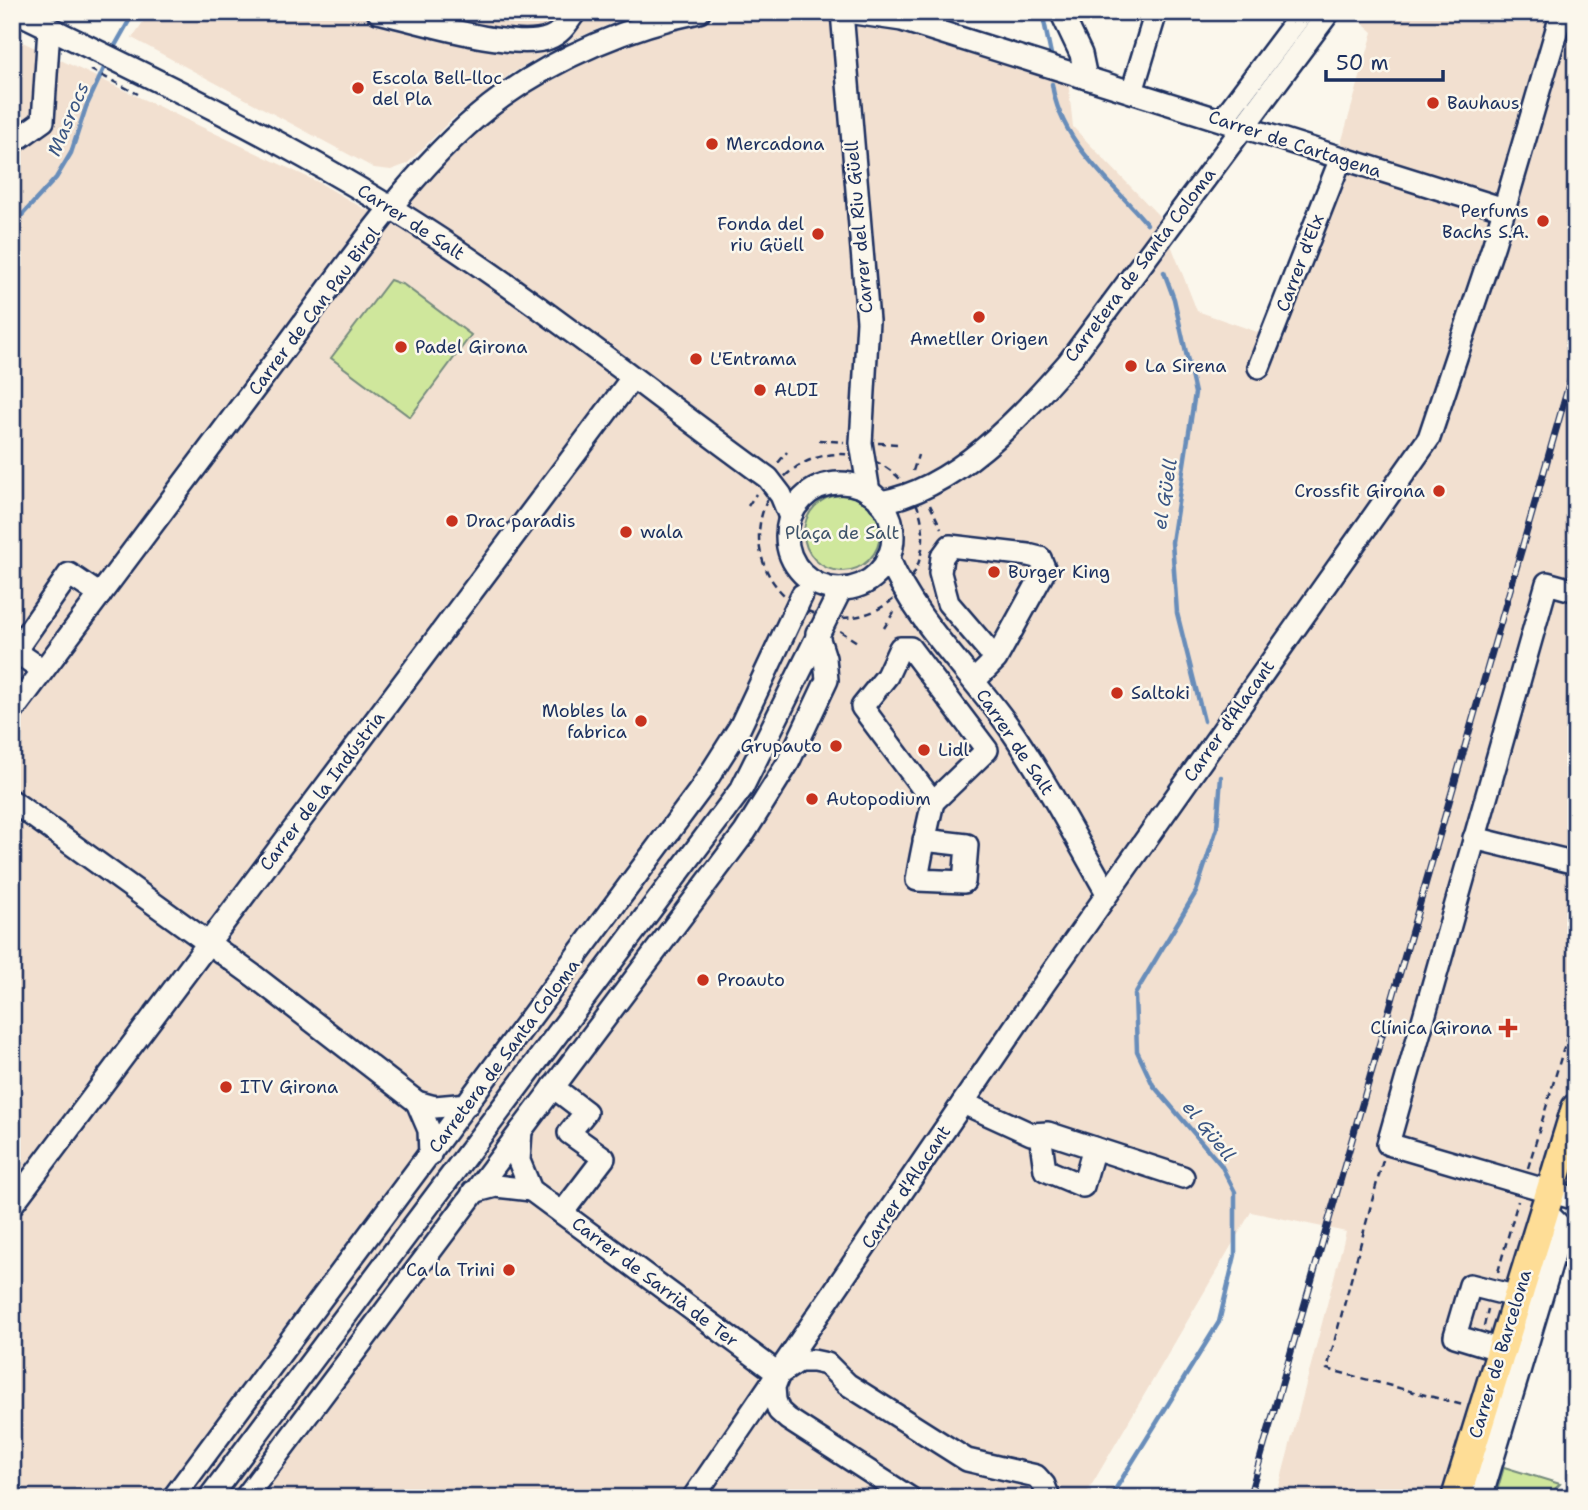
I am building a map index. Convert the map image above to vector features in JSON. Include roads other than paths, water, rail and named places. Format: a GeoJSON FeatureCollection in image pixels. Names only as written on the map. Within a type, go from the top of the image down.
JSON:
{"type":"FeatureCollection","features":[{"type":"Feature","properties":{"kind":"main road","name":"Carrer de Barcelona"},"geometry":{"type":"LineString","coordinates":[[1457,1498],[1483,1410],[1490,1347],[1506,1294],[1564,1197],[1576,1108]]}},
{"type":"Feature","properties":{"kind":"street","name":"Carrer de Salt"},"geometry":{"type":"LineString","coordinates":[[17,12],[248,126],[393,209],[441,240],[773,483],[813,491]]}},
{"type":"Feature","properties":{"kind":"street"},"geometry":{"type":"LineString","coordinates":[[378,12],[509,41],[546,39],[562,31],[575,12]]}},
{"type":"Feature","properties":{"kind":"street","name":"Carrer de Can Pau Birol"},"geometry":{"type":"LineString","coordinates":[[12,712],[406,189],[464,130],[520,86],[587,49],[632,31],[699,12]]}},
{"type":"Feature","properties":{"kind":"street","name":"Carrer del Riu Güell"},"geometry":{"type":"LineString","coordinates":[[842,12],[868,321],[861,443],[875,497]]}},
{"type":"Feature","properties":{"kind":"street"},"geometry":{"type":"LineString","coordinates":[[847,12],[902,20],[1086,78],[1081,54],[1061,12]]}},
{"type":"Feature","properties":{"kind":"street"},"geometry":{"type":"LineString","coordinates":[[1132,92],[1156,12]]}},
{"type":"Feature","properties":{"kind":"street"},"geometry":{"type":"LineString","coordinates":[[1222,120],[1303,12]]}},
{"type":"Feature","properties":{"kind":"street","name":"Carretera de Santa Coloma"},"geometry":{"type":"LineString","coordinates":[[875,497],[904,498],[915,488],[991,441],[1030,407],[1075,354],[1329,12]]}},
{"type":"Feature","properties":{"kind":"street","name":"Carrer d'Alacant"},"geometry":{"type":"LineString","coordinates":[[693,1498],[1107,893],[1429,438],[1436,425],[1504,209],[1563,12]]}},
{"type":"Feature","properties":{"kind":"street"},"geometry":{"type":"LineString","coordinates":[[12,143],[43,121],[50,28]]}},
{"type":"Feature","properties":{"kind":"street","name":"Carrer de Cartagena"},"geometry":{"type":"LineString","coordinates":[[1086,78],[1504,209]]}},
{"type":"Feature","properties":{"kind":"street","name":"Carrer d'Elx"},"geometry":{"type":"LineString","coordinates":[[1259,367],[1341,158]]}},
{"type":"Feature","properties":{"kind":"street","name":"Carrer de la Indústria"},"geometry":{"type":"LineString","coordinates":[[12,1205],[632,378]]}},
{"type":"Feature","properties":{"kind":"street","name":"Carrer del Riu Güell"},"geometry":{"type":"LineString","coordinates":[[836,483],[861,443]]}},
{"type":"Feature","properties":{"kind":"street","name":"Carrer de Salt"},"geometry":{"type":"LineString","coordinates":[[773,483],[790,517]]}},
{"type":"Feature","properties":{"kind":"street"},"geometry":{"type":"LineString","coordinates":[[836,483],[856,485],[875,497],[891,524],[893,543],[888,557],[869,580],[841,589],[822,586],[801,572],[788,546],[790,517],[798,504],[813,491],[836,483]]}},
{"type":"Feature","properties":{"kind":"street","name":"Carretera de Santa Coloma"},"geometry":{"type":"LineString","coordinates":[[891,524],[915,488]]}},
{"type":"Feature","properties":{"kind":"street"},"geometry":{"type":"LineString","coordinates":[[940,689],[996,659],[1045,570],[1040,558],[950,546],[942,557],[944,595],[996,659]]}},
{"type":"Feature","properties":{"kind":"street","name":"Carrer de Salt"},"geometry":{"type":"LineString","coordinates":[[888,557],[909,602],[968,674],[1030,759],[1107,893]]}},
{"type":"Feature","properties":{"kind":"street","name":"Carretera de Santa Coloma"},"geometry":{"type":"LineString","coordinates":[[800,669],[801,572]]}},
{"type":"Feature","properties":{"kind":"street"},"geometry":{"type":"LineString","coordinates":[[43,670],[15,651],[69,573],[100,595]]}},
{"type":"Feature","properties":{"kind":"street","name":"Carrer de Salt"},"geometry":{"type":"LineString","coordinates":[[869,580],[909,602]]}},
{"type":"Feature","properties":{"kind":"street"},"geometry":{"type":"LineString","coordinates":[[1564,1197],[1388,1144],[1547,583],[1576,591]]}},
{"type":"Feature","properties":{"kind":"street","name":"Carretera de Santa Coloma"},"geometry":{"type":"LineString","coordinates":[[209,1498],[742,788],[841,589]]}},
{"type":"Feature","properties":{"kind":"street","name":"Carretera de Santa Coloma"},"geometry":{"type":"LineString","coordinates":[[173,1498],[700,790],[740,727],[802,595]]}},
{"type":"Feature","properties":{"kind":"street"},"geometry":{"type":"LineString","coordinates":[[246,1498],[745,832],[788,763],[827,680],[825,658],[817,633]]}},
{"type":"Feature","properties":{"kind":"street"},"geometry":{"type":"LineString","coordinates":[[924,840],[933,802],[987,750],[910,648],[899,649],[887,676],[862,707],[933,802]]}},
{"type":"Feature","properties":{"kind":"street"},"geometry":{"type":"LineString","coordinates":[[12,801],[254,976],[417,1102],[435,1108],[468,1104]]}},
{"type":"Feature","properties":{"kind":"street"},"geometry":{"type":"LineString","coordinates":[[1476,831],[1576,863]]}},
{"type":"Feature","properties":{"kind":"street"},"geometry":{"type":"LineString","coordinates":[[553,1087],[586,1112],[569,1133],[604,1158],[562,1213]]}},
{"type":"Feature","properties":{"kind":"street"},"geometry":{"type":"LineString","coordinates":[[417,1102],[429,1130],[429,1155]]}},
{"type":"Feature","properties":{"kind":"street"},"geometry":{"type":"LineString","coordinates":[[963,1103],[1031,1134],[1094,1148],[1183,1177]]}},
{"type":"Feature","properties":{"kind":"street"},"geometry":{"type":"LineString","coordinates":[[473,1192],[496,1186],[531,1190],[519,1161],[521,1130]]}},
{"type":"Feature","properties":{"kind":"street"},"geometry":{"type":"LineString","coordinates":[[1040,1134],[1045,1170],[1083,1186],[1094,1148]]}},
{"type":"Feature","properties":{"kind":"street","name":"Carrer de Sarrià de Ter"},"geometry":{"type":"LineString","coordinates":[[531,1190],[779,1374]]}},
{"type":"Feature","properties":{"kind":"street","name":"Carrer de Barcelona"},"geometry":{"type":"LineString","coordinates":[[1457,1498],[1483,1489],[1562,1228],[1564,1197]]}},
{"type":"Feature","properties":{"kind":"street"},"geometry":{"type":"LineString","coordinates":[[1490,1347],[1455,1336],[1470,1285],[1506,1294]]}},
{"type":"Feature","properties":{"kind":"street"},"geometry":{"type":"LineString","coordinates":[[910,1498],[779,1411],[774,1387],[779,1374],[799,1361],[827,1364],[847,1384],[967,1460],[1036,1476],[1044,1485],[1049,1498]]}},
{"type":"Feature","properties":{"kind":"waterway","name":"Masrocs"},"geometry":{"type":"LineString","coordinates":[[112,51],[134,12]]}},
{"type":"Feature","properties":{"kind":"waterway","name":"el Güell"},"geometry":{"type":"LineString","coordinates":[[1042,12],[1052,59]]}},
{"type":"Feature","properties":{"kind":"waterway","name":"Masrocs"},"geometry":{"type":"LineString","coordinates":[[12,226],[56,178],[71,153],[86,107],[107,62]]}},
{"type":"Feature","properties":{"kind":"waterway","name":"el Güell"},"geometry":{"type":"LineString","coordinates":[[1052,84],[1057,105],[1076,142],[1147,224]]}},
{"type":"Feature","properties":{"kind":"waterway","name":"el Güell"},"geometry":{"type":"LineString","coordinates":[[1164,272],[1174,299],[1195,393],[1172,542],[1177,613],[1204,721]]}},
{"type":"Feature","properties":{"kind":"waterway","name":"el Güell"},"geometry":{"type":"LineString","coordinates":[[1110,1498],[1219,1322],[1235,1255],[1235,1192],[1221,1165],[1153,1085],[1137,1051],[1135,994],[1196,892],[1217,828],[1221,777]]}},
{"type":"Feature","properties":{"kind":"railway"},"geometry":{"type":"LineString","coordinates":[[1249,1498],[1576,360]]}},
{"type":"Feature","properties":{"kind":"place","name":"Escola Bell-lloc del Pla"},"geometry":{"type":"Point","coordinates":[358,88]}},
{"type":"Feature","properties":{"kind":"place","name":"Bauhaus"},"geometry":{"type":"Point","coordinates":[1433,103]}},
{"type":"Feature","properties":{"kind":"place","name":"Mercadona"},"geometry":{"type":"Point","coordinates":[712,144]}},
{"type":"Feature","properties":{"kind":"place","name":"Perfums Bachs S.A."},"geometry":{"type":"Point","coordinates":[1543,221]}},
{"type":"Feature","properties":{"kind":"place","name":"Fonda del riu Güell"},"geometry":{"type":"Point","coordinates":[818,234]}},
{"type":"Feature","properties":{"kind":"place","name":"Ametller Origen"},"geometry":{"type":"Point","coordinates":[979,317]}},
{"type":"Feature","properties":{"kind":"place","name":"Padel Girona"},"geometry":{"type":"Point","coordinates":[401,347]}},
{"type":"Feature","properties":{"kind":"place","name":"L'Entrama"},"geometry":{"type":"Point","coordinates":[696,359]}},
{"type":"Feature","properties":{"kind":"place","name":"La Sirena"},"geometry":{"type":"Point","coordinates":[1131,366]}},
{"type":"Feature","properties":{"kind":"place","name":"ALDI"},"geometry":{"type":"Point","coordinates":[760,390]}},
{"type":"Feature","properties":{"kind":"place","name":"Crossfit Girona"},"geometry":{"type":"Point","coordinates":[1439,491]}},
{"type":"Feature","properties":{"kind":"place","name":"Drac paradis"},"geometry":{"type":"Point","coordinates":[452,521]}},
{"type":"Feature","properties":{"kind":"place","name":"wala"},"geometry":{"type":"Point","coordinates":[626,532]}},
{"type":"Feature","properties":{"kind":"place","name":"Burger King"},"geometry":{"type":"Point","coordinates":[994,572]}},
{"type":"Feature","properties":{"kind":"place","name":"Saltoki"},"geometry":{"type":"Point","coordinates":[1117,693]}},
{"type":"Feature","properties":{"kind":"place","name":"Mobles la fabrica"},"geometry":{"type":"Point","coordinates":[641,721]}},
{"type":"Feature","properties":{"kind":"place","name":"Grupauto"},"geometry":{"type":"Point","coordinates":[836,746]}},
{"type":"Feature","properties":{"kind":"place","name":"Lidl"},"geometry":{"type":"Point","coordinates":[924,750]}},
{"type":"Feature","properties":{"kind":"place","name":"Autopodium"},"geometry":{"type":"Point","coordinates":[812,799]}},
{"type":"Feature","properties":{"kind":"place","name":"Proauto"},"geometry":{"type":"Point","coordinates":[703,980]}},
{"type":"Feature","properties":{"kind":"place","name":"Clínica Girona"},"geometry":{"type":"Point","coordinates":[1508,1028]}},
{"type":"Feature","properties":{"kind":"place","name":"ITV Girona"},"geometry":{"type":"Point","coordinates":[226,1087]}},
{"type":"Feature","properties":{"kind":"place","name":"Ca la Trini"},"geometry":{"type":"Point","coordinates":[509,1270]}},
{"type":"Feature","properties":{"kind":"park label","name":"Plaça de Salt"},"geometry":{"type":"Point","coordinates":[842,533]}}]}
